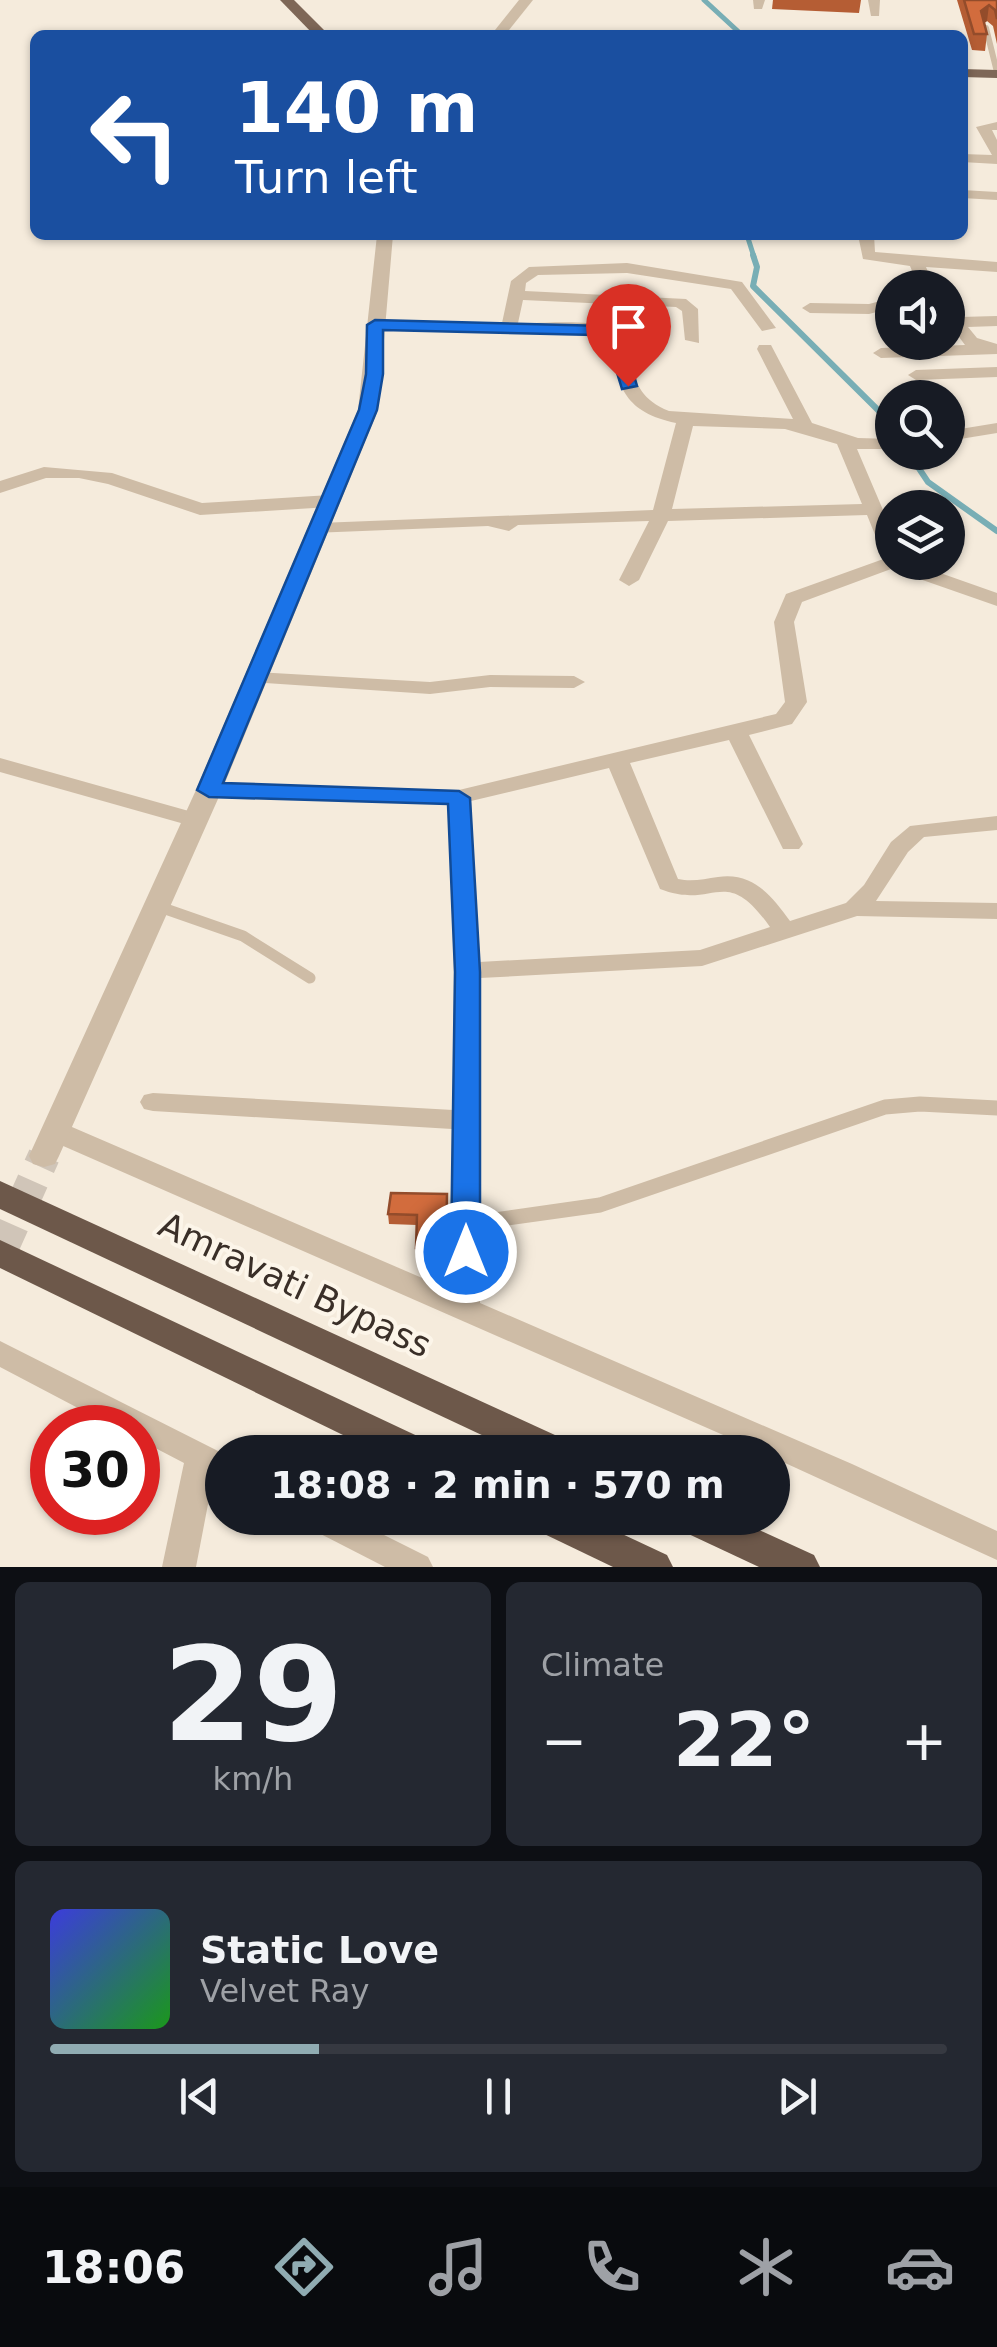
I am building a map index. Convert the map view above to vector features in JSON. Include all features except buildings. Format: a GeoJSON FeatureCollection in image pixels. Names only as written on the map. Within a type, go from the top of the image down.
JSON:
{"type":"FeatureCollection","features":[{"type":"Feature","properties":{"kind":"highway","name":"Amravati Bypass"},"geometry":{"type":"LineString","coordinates":[[0,1194],[517,1435]]}},
{"type":"Feature","properties":{"kind":"highway"},"geometry":{"type":"LineString","coordinates":[[0,1254],[378,1435]]}},
{"type":"Feature","properties":{"kind":"highway"},"geometry":{"type":"LineString","coordinates":[[585,1535],[652,1567]]}},
{"type":"Feature","properties":{"kind":"highway"},"geometry":{"type":"LineString","coordinates":[[731,1535],[800,1567]]}},
{"type":"Feature","properties":{"kind":"main road"},"geometry":{"type":"LineString","coordinates":[[273,0],[297,30]]}},
{"type":"Feature","properties":{"kind":"main road"},"geometry":{"type":"LineString","coordinates":[[287,0],[317,30]]}},
{"type":"Feature","properties":{"kind":"main road"},"geometry":{"type":"LineString","coordinates":[[968,76],[997,75]]}},
{"type":"Feature","properties":{"kind":"street"},"geometry":{"type":"LineString","coordinates":[[502,30],[526,0]]}},
{"type":"Feature","properties":{"kind":"street"},"geometry":{"type":"LineString","coordinates":[[968,158],[997,156],[983,127],[997,126]]}},
{"type":"Feature","properties":{"kind":"street"},"geometry":{"type":"LineString","coordinates":[[968,194],[997,196]]}},
{"type":"Feature","properties":{"kind":"street"},"geometry":{"type":"LineString","coordinates":[[384,240],[368,410],[209,790],[50,1143],[465,1309],[841,1473],[997,1546]]}},
{"type":"Feature","properties":{"kind":"street"},"geometry":{"type":"LineString","coordinates":[[866,240],[868,256],[997,267]]}},
{"type":"Feature","properties":{"kind":"street"},"geometry":{"type":"LineString","coordinates":[[916,262],[919,270]]}},
{"type":"Feature","properties":{"kind":"street"},"geometry":{"type":"LineString","coordinates":[[508,328],[520,276],[534,270],[627,268],[736,285],[768,328]]}},
{"type":"Feature","properties":{"kind":"street"},"geometry":{"type":"LineString","coordinates":[[516,296],[680,302],[690,309],[692,340]]}},
{"type":"Feature","properties":{"kind":"street"},"geometry":{"type":"LineString","coordinates":[[810,308],[875,308]]}},
{"type":"Feature","properties":{"kind":"street"},"geometry":{"type":"LineString","coordinates":[[965,318],[997,322]]}},
{"type":"Feature","properties":{"kind":"street"},"geometry":{"type":"LineString","coordinates":[[375,325],[586,329],[609,334],[616,340],[628,386],[649,409],[686,418],[805,426],[846,444],[875,445]]}},
{"type":"Feature","properties":{"kind":"street"},"geometry":{"type":"LineString","coordinates":[[965,334],[971,342],[997,348]]}},
{"type":"Feature","properties":{"kind":"street"},"geometry":{"type":"LineString","coordinates":[[965,349],[997,348]]}},
{"type":"Feature","properties":{"kind":"street"},"geometry":{"type":"LineString","coordinates":[[765,349],[805,426]]}},
{"type":"Feature","properties":{"kind":"street"},"geometry":{"type":"LineString","coordinates":[[916,375],[997,372]]}},
{"type":"Feature","properties":{"kind":"street"},"geometry":{"type":"LineString","coordinates":[[629,580],[661,518],[677,473],[686,418]]}},
{"type":"Feature","properties":{"kind":"street"},"geometry":{"type":"LineString","coordinates":[[965,433],[997,428]]}},
{"type":"Feature","properties":{"kind":"street"},"geometry":{"type":"LineString","coordinates":[[319,528],[874,509],[846,444]]}},
{"type":"Feature","properties":{"kind":"street"},"geometry":{"type":"LineString","coordinates":[[0,487],[44,472],[79,472],[200,509],[330,501]]}},
{"type":"Feature","properties":{"kind":"street"},"geometry":{"type":"LineString","coordinates":[[498,520],[518,533]]}},
{"type":"Feature","properties":{"kind":"street"},"geometry":{"type":"LineString","coordinates":[[209,790],[459,798],[616,757],[769,724],[792,712],[796,702],[784,615],[793,598],[875,569]]}},
{"type":"Feature","properties":{"kind":"street"},"geometry":{"type":"LineString","coordinates":[[940,580],[997,600]]}},
{"type":"Feature","properties":{"kind":"street"},"geometry":{"type":"LineString","coordinates":[[256,678],[430,688],[490,681],[574,682]]}},
{"type":"Feature","properties":{"kind":"street"},"geometry":{"type":"LineString","coordinates":[[736,731],[791,844]]}},
{"type":"Feature","properties":{"kind":"street"},"geometry":{"type":"LineString","coordinates":[[616,757],[668,884],[683,890],[742,885],[754,893],[786,931]]}},
{"type":"Feature","properties":{"kind":"street"},"geometry":{"type":"LineString","coordinates":[[0,766],[195,820]]}},
{"type":"Feature","properties":{"kind":"street"},"geometry":{"type":"LineString","coordinates":[[459,798],[467,972],[465,1309]]}},
{"type":"Feature","properties":{"kind":"street"},"geometry":{"type":"LineString","coordinates":[[855,908],[873,891],[908,836],[934,827],[997,823]]}},
{"type":"Feature","properties":{"kind":"street"},"geometry":{"type":"LineString","coordinates":[[467,972],[684,960],[855,908],[997,911]]}},
{"type":"Feature","properties":{"kind":"street"},"geometry":{"type":"LineString","coordinates":[[153,1102],[466,1120]]}},
{"type":"Feature","properties":{"kind":"street"},"geometry":{"type":"LineString","coordinates":[[0,1353],[205,1458]]}},
{"type":"Feature","properties":{"kind":"street"},"geometry":{"type":"LineString","coordinates":[[180,1567],[205,1485]]}},
{"type":"Feature","properties":{"kind":"street"},"geometry":{"type":"LineString","coordinates":[[353,1535],[416,1567]]}},
{"type":"Feature","properties":{"kind":"lane"},"geometry":{"type":"LineString","coordinates":[[986,28],[997,75]]}},
{"type":"Feature","properties":{"kind":"lane"},"geometry":{"type":"LineString","coordinates":[[156,906],[243,936],[310,978]]}},
{"type":"Feature","properties":{"kind":"lane"},"geometry":{"type":"LineString","coordinates":[[466,1224],[600,1205],[885,1107],[920,1104],[997,1108]]}},
{"type":"Feature","properties":{"kind":"waterway"},"geometry":{"type":"LineString","coordinates":[[704,0],[737,30]]}},
{"type":"Feature","properties":{"kind":"waterway"},"geometry":{"type":"LineString","coordinates":[[749,240],[754,257]]}},
{"type":"Feature","properties":{"kind":"waterway"},"geometry":{"type":"LineString","coordinates":[[753,255],[757,267],[753,286],[875,407]]}},
{"type":"Feature","properties":{"kind":"waterway"},"geometry":{"type":"LineString","coordinates":[[920,470],[928,482],[997,531]]}},
{"type":"Feature","properties":{"kind":"tunnel"},"geometry":{"type":"LineString","coordinates":[[0,1254],[44,1156]]}},
{"type":"Feature","properties":{"kind":"route"},"geometry":{"type":"LineString","coordinates":[[466,1252],[467,972],[459,798],[209,790],[368,410],[374,374],[375,325],[599,330],[616,340],[628,386]]}}]}
